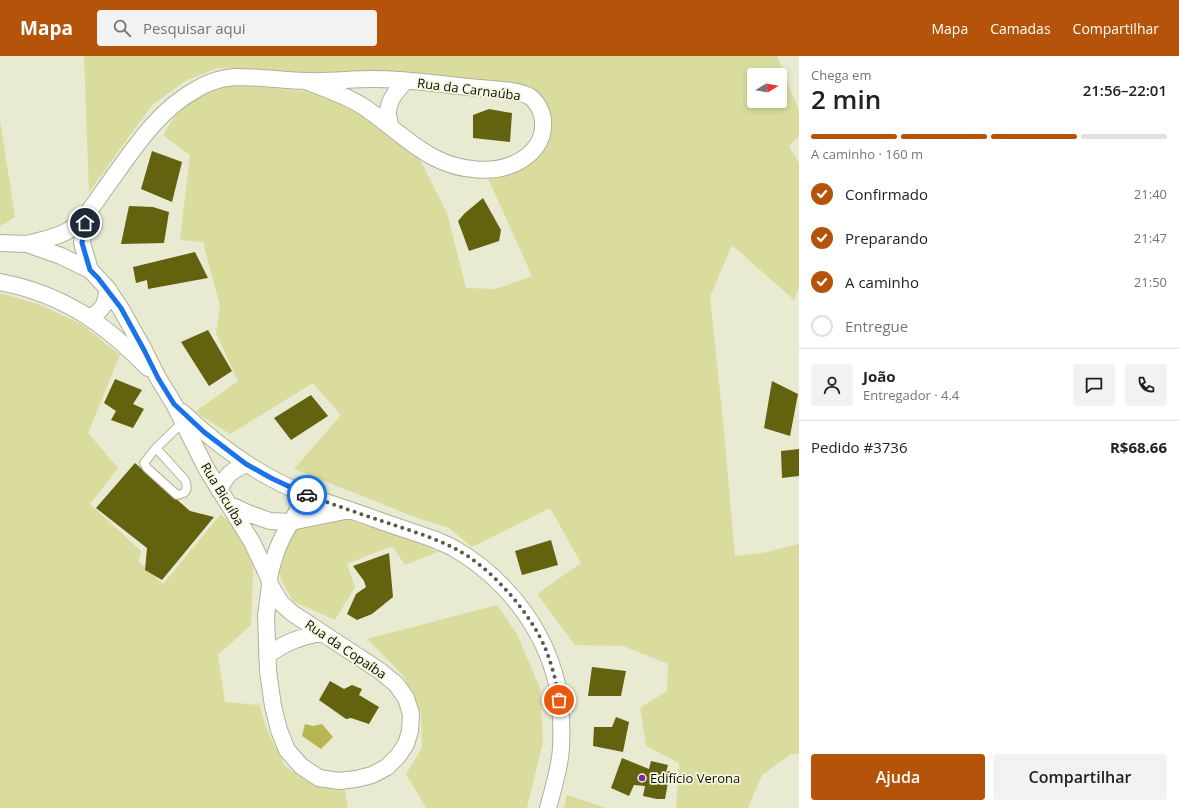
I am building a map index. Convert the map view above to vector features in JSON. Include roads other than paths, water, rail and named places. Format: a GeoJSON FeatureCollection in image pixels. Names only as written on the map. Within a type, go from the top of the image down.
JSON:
{"type":"FeatureCollection","features":[{"type":"Feature","properties":{"kind":"street","name":"Rua da Carnaúba"},"geometry":{"type":"LineString","coordinates":[[27,244],[63,233],[71,229],[87,213],[148,130],[163,113],[180,99],[198,88],[214,81],[233,77],[268,78],[308,82],[375,79],[517,92],[530,96],[538,105],[543,116],[543,129],[540,142],[530,153],[518,162],[488,170],[457,166],[435,158],[420,149],[364,107],[338,93],[308,82]]}},
{"type":"Feature","properties":{"kind":"street"},"geometry":{"type":"LineString","coordinates":[[390,126],[388,112],[391,101],[395,92],[406,81]]}},
{"type":"Feature","properties":{"kind":"street","name":"Rua da Carnaúba"},"geometry":{"type":"LineString","coordinates":[[87,213],[82,243],[90,270]]}},
{"type":"Feature","properties":{"kind":"street","name":"Rua Bicuíba"},"geometry":{"type":"LineString","coordinates":[[0,243],[27,244],[61,256],[90,270],[107,288],[121,308],[158,378],[174,404],[206,468],[252,542],[270,581]]}},
{"type":"Feature","properties":{"kind":"street","name":"Rua Bicuíba"},"geometry":{"type":"LineString","coordinates":[[0,282],[55,298],[90,318],[116,337],[158,378]]}},
{"type":"Feature","properties":{"kind":"street"},"geometry":{"type":"LineString","coordinates":[[90,318],[100,312],[104,305],[107,298],[107,288]]}},
{"type":"Feature","properties":{"kind":"street","name":"Rua Bicuíba"},"geometry":{"type":"LineString","coordinates":[[174,404],[204,432],[246,464],[271,478],[300,492],[421,534],[454,548],[481,565],[507,590],[530,620],[546,650],[557,685],[561,716],[561,750],[556,779],[548,808]]}},
{"type":"Feature","properties":{"kind":"street"},"geometry":{"type":"LineString","coordinates":[[219,490],[226,477],[233,470],[246,464]]}},
{"type":"Feature","properties":{"kind":"street"},"geometry":{"type":"LineString","coordinates":[[270,581],[273,559],[277,547],[300,508],[300,492]]}},
{"type":"Feature","properties":{"kind":"street"},"geometry":{"type":"LineString","coordinates":[[230,505],[270,521],[291,522],[350,510]]}},
{"type":"Feature","properties":{"kind":"street","name":"Rua da Copaíba"},"geometry":{"type":"LineString","coordinates":[[270,581],[282,603],[292,613],[380,671],[396,684],[406,698],[410,714],[410,731],[406,744],[398,756],[387,767],[372,776],[338,781],[320,778],[301,766],[287,750],[279,730],[273,706],[267,656],[266,616],[270,581]]}},
{"type":"Feature","properties":{"kind":"street"},"geometry":{"type":"LineString","coordinates":[[267,656],[278,647],[292,640],[305,636],[322,634]]}},
{"type":"Feature","properties":{"kind":"lane"},"geometry":{"type":"LineString","coordinates":[[156,448],[185,480],[187,489],[184,493],[177,495],[146,466],[144,462],[156,448],[183,422]]}},
{"type":"Feature","properties":{"kind":"place","name":"Edifício Verona"},"geometry":{"type":"Point","coordinates":[642,778]}}]}
